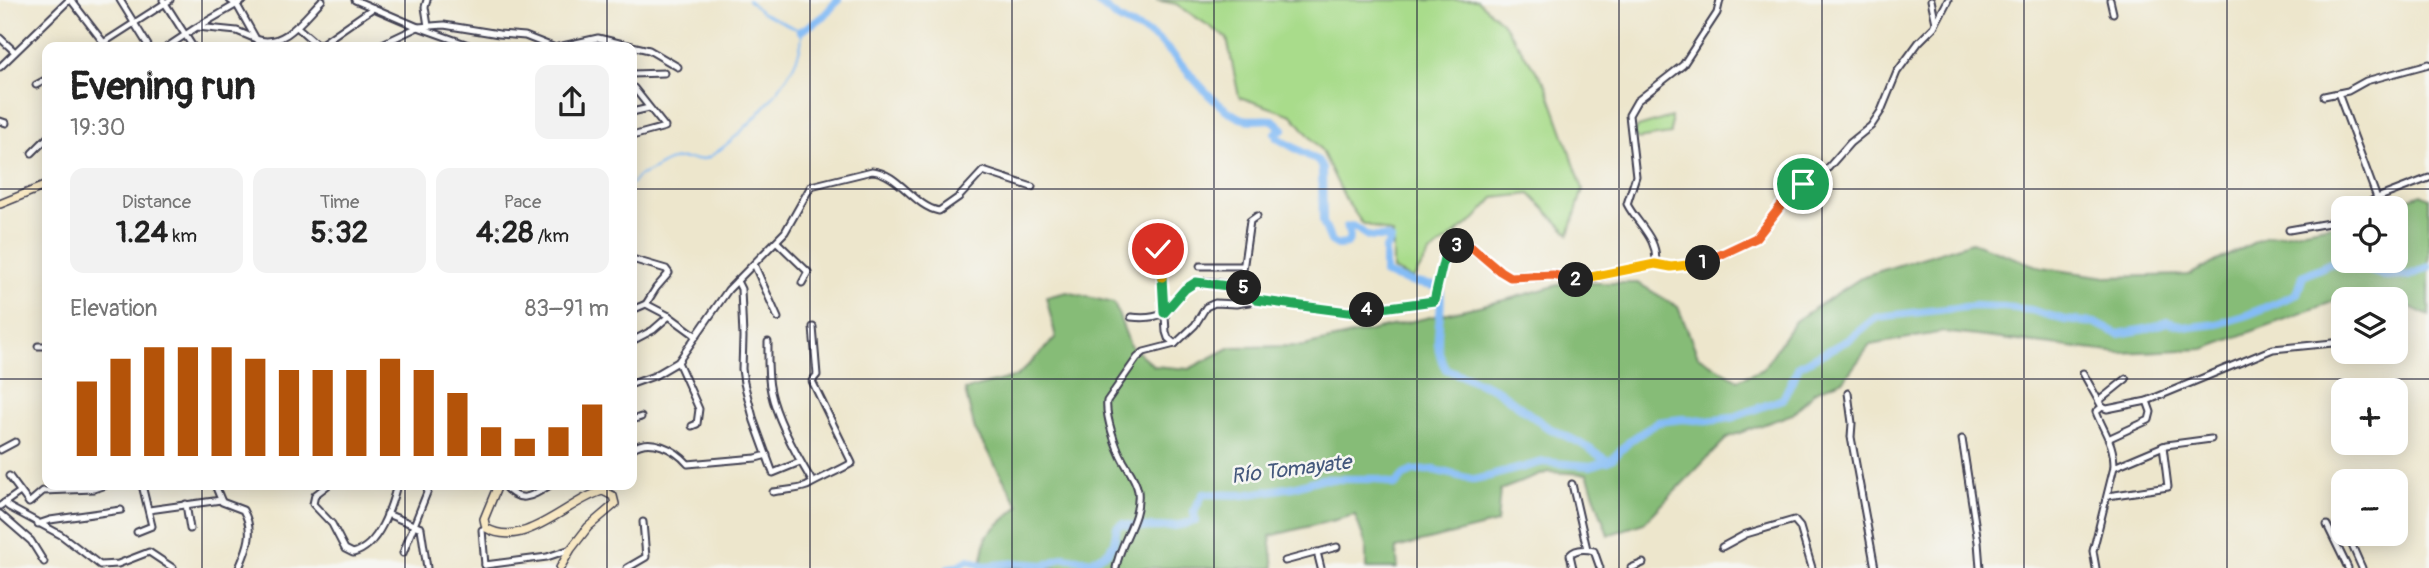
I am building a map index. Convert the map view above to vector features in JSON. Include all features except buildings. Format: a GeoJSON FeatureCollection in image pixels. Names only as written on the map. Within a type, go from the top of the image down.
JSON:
{"type":"FeatureCollection","features":[{"type":"Feature","properties":{"kind":"street"},"geometry":{"type":"LineString","coordinates":[[0,67],[70,0],[103,42]]}},
{"type":"Feature","properties":{"kind":"street"},"geometry":{"type":"LineString","coordinates":[[120,0],[146,42]]}},
{"type":"Feature","properties":{"kind":"street"},"geometry":{"type":"LineString","coordinates":[[230,0],[237,5],[258,42]]}},
{"type":"Feature","properties":{"kind":"street"},"geometry":{"type":"LineString","coordinates":[[174,42],[244,0]]}},
{"type":"Feature","properties":{"kind":"street"},"geometry":{"type":"LineString","coordinates":[[197,27],[237,31],[264,42],[280,39],[297,27],[322,0]]}},
{"type":"Feature","properties":{"kind":"street"},"geometry":{"type":"LineString","coordinates":[[355,0],[460,42]]}},
{"type":"Feature","properties":{"kind":"street"},"geometry":{"type":"LineString","coordinates":[[427,0],[425,7],[428,26]]}},
{"type":"Feature","properties":{"kind":"street"},"geometry":{"type":"LineString","coordinates":[[1655,264],[1657,261],[1650,237],[1628,204],[1636,176],[1628,118],[1637,101],[1683,65],[1718,11],[1720,0]]}},
{"type":"Feature","properties":{"kind":"street"},"geometry":{"type":"LineString","coordinates":[[1931,0],[1937,23]]}},
{"type":"Feature","properties":{"kind":"street"},"geometry":{"type":"LineString","coordinates":[[1116,568],[1119,549],[1134,522],[1139,500],[1137,485],[1116,444],[1106,408],[1107,401],[1142,353],[1175,344],[1195,325],[1209,305],[1256,300],[1354,312],[1432,302],[1435,299],[1444,258],[1458,246],[1473,248],[1510,277],[1553,275],[1584,280],[1655,264],[1671,267],[1698,265],[1756,238],[1787,198],[1828,168],[1850,143],[1871,126],[1881,111],[1902,65],[1937,23],[1948,0]]}},
{"type":"Feature","properties":{"kind":"street"},"geometry":{"type":"LineString","coordinates":[[2110,0],[2113,13]]}},
{"type":"Feature","properties":{"kind":"street"},"geometry":{"type":"LineString","coordinates":[[109,42],[166,1],[190,42]]}},
{"type":"Feature","properties":{"kind":"street"},"geometry":{"type":"LineString","coordinates":[[326,42],[373,8]]}},
{"type":"Feature","properties":{"kind":"street"},"geometry":{"type":"LineString","coordinates":[[386,42],[418,27],[444,25],[515,34],[538,42]]}},
{"type":"Feature","properties":{"kind":"street"},"geometry":{"type":"LineString","coordinates":[[297,27],[314,42]]}},
{"type":"Feature","properties":{"kind":"street"},"geometry":{"type":"LineString","coordinates":[[0,38],[15,52]]}},
{"type":"Feature","properties":{"kind":"street"},"geometry":{"type":"LineString","coordinates":[[580,42],[598,38],[615,42]]}},
{"type":"Feature","properties":{"kind":"street"},"geometry":{"type":"LineString","coordinates":[[637,47],[649,50],[678,66]]}},
{"type":"Feature","properties":{"kind":"street"},"geometry":{"type":"LineString","coordinates":[[2323,96],[2348,91],[2366,81],[2429,64]]}},
{"type":"Feature","properties":{"kind":"street"},"geometry":{"type":"LineString","coordinates":[[637,74],[664,73]]}},
{"type":"Feature","properties":{"kind":"street"},"geometry":{"type":"LineString","coordinates":[[36,85],[42,82]]}},
{"type":"Feature","properties":{"kind":"street"},"geometry":{"type":"LineString","coordinates":[[637,90],[665,127],[637,135]]}},
{"type":"Feature","properties":{"kind":"street"},"geometry":{"type":"LineString","coordinates":[[2338,93],[2376,196]]}},
{"type":"Feature","properties":{"kind":"street"},"geometry":{"type":"LineString","coordinates":[[637,111],[649,108]]}},
{"type":"Feature","properties":{"kind":"street"},"geometry":{"type":"LineString","coordinates":[[32,153],[42,143]]}},
{"type":"Feature","properties":{"kind":"street"},"geometry":{"type":"LineString","coordinates":[[637,382],[678,362],[714,308],[777,242],[811,186],[872,171],[881,172],[937,211],[950,205],[983,171],[1032,187]]}},
{"type":"Feature","properties":{"kind":"street"},"geometry":{"type":"LineString","coordinates":[[2382,196],[2429,178]]}},
{"type":"Feature","properties":{"kind":"street"},"geometry":{"type":"LineString","coordinates":[[0,204],[42,187]]}},
{"type":"Feature","properties":{"kind":"street"},"geometry":{"type":"LineString","coordinates":[[1256,300],[1243,285],[1242,266],[1250,221],[1257,216]]}},
{"type":"Feature","properties":{"kind":"street"},"geometry":{"type":"LineString","coordinates":[[2289,230],[2331,222]]}},
{"type":"Feature","properties":{"kind":"street"},"geometry":{"type":"LineString","coordinates":[[777,242],[808,272],[802,283]]}},
{"type":"Feature","properties":{"kind":"street"},"geometry":{"type":"LineString","coordinates":[[1158,249],[1168,338],[1175,344]]}},
{"type":"Feature","properties":{"kind":"street"},"geometry":{"type":"LineString","coordinates":[[637,261],[668,271],[668,275],[646,304],[637,308]]}},
{"type":"Feature","properties":{"kind":"street"},"geometry":{"type":"LineString","coordinates":[[754,264],[778,318]]}},
{"type":"Feature","properties":{"kind":"street"},"geometry":{"type":"LineString","coordinates":[[1200,266],[1242,266]]}},
{"type":"Feature","properties":{"kind":"street"},"geometry":{"type":"LineString","coordinates":[[737,281],[741,289],[742,369],[754,421],[774,473],[800,463]]}},
{"type":"Feature","properties":{"kind":"street"},"geometry":{"type":"LineString","coordinates":[[1131,317],[1153,317],[1164,313],[1185,289],[1196,282],[1246,289]]}},
{"type":"Feature","properties":{"kind":"street"},"geometry":{"type":"LineString","coordinates":[[646,304],[695,335]]}},
{"type":"Feature","properties":{"kind":"street"},"geometry":{"type":"LineString","coordinates":[[637,338],[653,330],[668,316]]}},
{"type":"Feature","properties":{"kind":"street"},"geometry":{"type":"LineString","coordinates":[[773,492],[806,486],[852,463],[812,381],[817,375],[813,327]]}},
{"type":"Feature","properties":{"kind":"street"},"geometry":{"type":"LineString","coordinates":[[768,342],[771,393],[800,463],[812,481]]}},
{"type":"Feature","properties":{"kind":"street"},"geometry":{"type":"LineString","coordinates":[[2083,373],[2101,404],[2107,409],[2147,401],[2273,349],[2331,343]]}},
{"type":"Feature","properties":{"kind":"street"},"geometry":{"type":"LineString","coordinates":[[678,362],[699,409],[696,424],[692,426]]}},
{"type":"Feature","properties":{"kind":"street"},"geometry":{"type":"LineString","coordinates":[[2096,568],[2093,551],[2108,496],[2114,453],[2110,438],[2096,412],[2126,379]]}},
{"type":"Feature","properties":{"kind":"street"},"geometry":{"type":"LineString","coordinates":[[1848,393],[1852,445],[1875,568]]}},
{"type":"Feature","properties":{"kind":"street"},"geometry":{"type":"LineString","coordinates":[[2110,438],[2149,420],[2151,412],[2147,401]]}},
{"type":"Feature","properties":{"kind":"street"},"geometry":{"type":"LineString","coordinates":[[1962,439],[1980,568]]}},
{"type":"Feature","properties":{"kind":"street"},"geometry":{"type":"LineString","coordinates":[[2114,467],[2163,446],[2211,439]]}},
{"type":"Feature","properties":{"kind":"street"},"geometry":{"type":"LineString","coordinates":[[0,450],[15,442]]}},
{"type":"Feature","properties":{"kind":"street"},"geometry":{"type":"LineString","coordinates":[[637,445],[648,442],[679,455],[688,464],[767,455]]}},
{"type":"Feature","properties":{"kind":"street"},"geometry":{"type":"LineString","coordinates":[[2108,496],[2168,487],[2163,446]]}},
{"type":"Feature","properties":{"kind":"street"},"geometry":{"type":"LineString","coordinates":[[9,476],[29,503],[43,491],[68,490]]}},
{"type":"Feature","properties":{"kind":"street"},"geometry":{"type":"LineString","coordinates":[[1572,484],[1587,549]]}},
{"type":"Feature","properties":{"kind":"street"},"geometry":{"type":"LineString","coordinates":[[137,532],[152,526],[143,490]]}},
{"type":"Feature","properties":{"kind":"street"},"geometry":{"type":"LineString","coordinates":[[217,490],[221,500]]}},
{"type":"Feature","properties":{"kind":"street"},"geometry":{"type":"LineString","coordinates":[[322,490],[315,495],[313,504],[332,524],[349,552],[358,552],[366,547],[387,514],[395,490]]}},
{"type":"Feature","properties":{"kind":"street"},"geometry":{"type":"LineString","coordinates":[[404,553],[428,490]]}},
{"type":"Feature","properties":{"kind":"street"},"geometry":{"type":"LineString","coordinates":[[498,490],[484,519],[486,528],[500,533],[536,527],[585,497],[603,491],[613,496],[615,504],[588,527],[560,568]]}},
{"type":"Feature","properties":{"kind":"street"},"geometry":{"type":"LineString","coordinates":[[507,490],[520,498],[541,490]]}},
{"type":"Feature","properties":{"kind":"street"},"geometry":{"type":"LineString","coordinates":[[20,492],[2,505],[61,535],[100,565],[118,564],[149,552],[173,568]]}},
{"type":"Feature","properties":{"kind":"street"},"geometry":{"type":"LineString","coordinates":[[149,510],[221,500],[243,510],[251,534],[239,568]]}},
{"type":"Feature","properties":{"kind":"street"},"geometry":{"type":"LineString","coordinates":[[186,504],[191,529]]}},
{"type":"Feature","properties":{"kind":"street"},"geometry":{"type":"LineString","coordinates":[[38,524],[59,518],[121,510]]}},
{"type":"Feature","properties":{"kind":"street"},"geometry":{"type":"LineString","coordinates":[[0,514],[31,541],[44,562]]}},
{"type":"Feature","properties":{"kind":"street"},"geometry":{"type":"LineString","coordinates":[[387,514],[421,528],[427,568]]}},
{"type":"Feature","properties":{"kind":"street"},"geometry":{"type":"LineString","coordinates":[[1723,547],[1746,534],[1794,520],[1800,527],[1812,568]]}},
{"type":"Feature","properties":{"kind":"street"},"geometry":{"type":"LineString","coordinates":[[627,568],[646,557],[643,522]]}},
{"type":"Feature","properties":{"kind":"street"},"geometry":{"type":"LineString","coordinates":[[2327,525],[2348,568]]}},
{"type":"Feature","properties":{"kind":"street"},"geometry":{"type":"LineString","coordinates":[[482,530],[485,566],[547,557],[571,549]]}},
{"type":"Feature","properties":{"kind":"street"},"geometry":{"type":"LineString","coordinates":[[2352,546],[2362,568]]}},
{"type":"Feature","properties":{"kind":"street"},"geometry":{"type":"LineString","coordinates":[[1285,561],[1337,547]]}},
{"type":"Feature","properties":{"kind":"street"},"geometry":{"type":"LineString","coordinates":[[1573,568],[1570,555],[1587,549],[1594,551],[1600,568]]}},
{"type":"Feature","properties":{"kind":"street"},"geometry":{"type":"LineString","coordinates":[[1317,552],[1321,568]]}},
{"type":"Feature","properties":{"kind":"street"},"geometry":{"type":"LineString","coordinates":[[1631,568],[1643,563]]}},
{"type":"Feature","properties":{"kind":"green space"},"geometry":{"type":"Polygon","coordinates":[[[1156,0],[1477,0],[1502,22],[1546,85],[1583,189],[1569,234],[1530,194],[1494,198],[1475,219],[1430,253],[1413,279],[1393,270],[1393,234],[1362,223],[1345,199],[1322,151],[1292,115],[1239,97],[1227,38],[1176,4],[1156,0]]]}},
{"type":"Feature","properties":{"kind":"green space"},"geometry":{"type":"Polygon","coordinates":[[[1671,117],[1671,134],[1637,139],[1634,134],[1638,127],[1671,117]]]}},
{"type":"Feature","properties":{"kind":"green space"},"geometry":{"type":"Polygon","coordinates":[[[2421,194],[2429,198],[2429,316],[2408,306],[2408,287],[2331,287],[2331,302],[2204,349],[2119,353],[1943,332],[1870,345],[1844,380],[1815,391],[1793,414],[1728,437],[1644,523],[1608,535],[1587,474],[1548,472],[1500,490],[1497,523],[1396,548],[1398,568],[1366,568],[1366,545],[1355,515],[1270,536],[1274,568],[980,568],[987,535],[1019,506],[975,430],[965,390],[1017,376],[1056,338],[1046,297],[1067,292],[1114,303],[1130,345],[1154,366],[1189,369],[1231,347],[1304,346],[1509,299],[1565,283],[1638,283],[1678,307],[1698,356],[1738,380],[1763,369],[1795,321],[1864,276],[1972,242],[2042,268],[2107,277],[2189,275],[2265,237],[2331,225],[2331,273],[2408,273],[2408,199],[2421,194]]]}},
{"type":"Feature","properties":{"kind":"waterway"},"geometry":{"type":"LineString","coordinates":[[637,177],[668,161],[709,157],[737,135],[769,102],[783,83],[801,46],[801,31],[761,12],[748,0]]}},
{"type":"Feature","properties":{"kind":"waterway"},"geometry":{"type":"LineString","coordinates":[[801,31],[823,17],[838,0]]}},
{"type":"Feature","properties":{"kind":"waterway"},"geometry":{"type":"LineString","coordinates":[[1091,0],[1159,41],[1225,109],[1245,119],[1273,120],[1283,129],[1275,133],[1277,138],[1318,161],[1322,168],[1323,222],[1331,241],[1338,245],[1347,244],[1350,237],[1347,227],[1350,226],[1368,236],[1388,238],[1391,240],[1385,250],[1385,274],[1440,287],[1438,339],[1441,359],[1446,369],[1497,390],[1547,427],[1582,444],[1608,461]]}},
{"type":"Feature","properties":{"kind":"waterway","name":"Río Tomayate"},"geometry":{"type":"LineString","coordinates":[[949,568],[969,560],[984,566],[1015,563],[1046,565],[1063,557],[1091,561],[1108,552],[1114,543],[1117,527],[1122,524],[1159,527],[1195,521],[1194,511],[1203,494],[1244,495],[1293,487],[1321,479],[1377,479],[1395,485],[1404,475],[1413,471],[1434,470],[1475,480],[1543,462],[1591,466],[1612,459],[1631,440],[1658,422],[1731,418],[1783,399],[1799,366],[1848,340],[1877,317],[1974,306],[2004,307],[2031,310],[2065,320],[2095,323],[2118,334],[2167,322],[2190,327],[2217,324],[2245,316],[2297,294],[2303,276],[2331,263],[2360,267],[2387,277],[2408,276],[2429,267]]}},
{"type":"Feature","properties":{"kind":"route"},"geometry":{"type":"LineString","coordinates":[[1158,249],[1162,266],[1164,313],[1188,286],[1196,282],[1246,289],[1256,300],[1354,312],[1434,301],[1444,258],[1458,246],[1473,248],[1510,277],[1553,275],[1584,280],[1655,264],[1671,267],[1698,265],[1756,238],[1787,198],[1803,184]]}}]}
